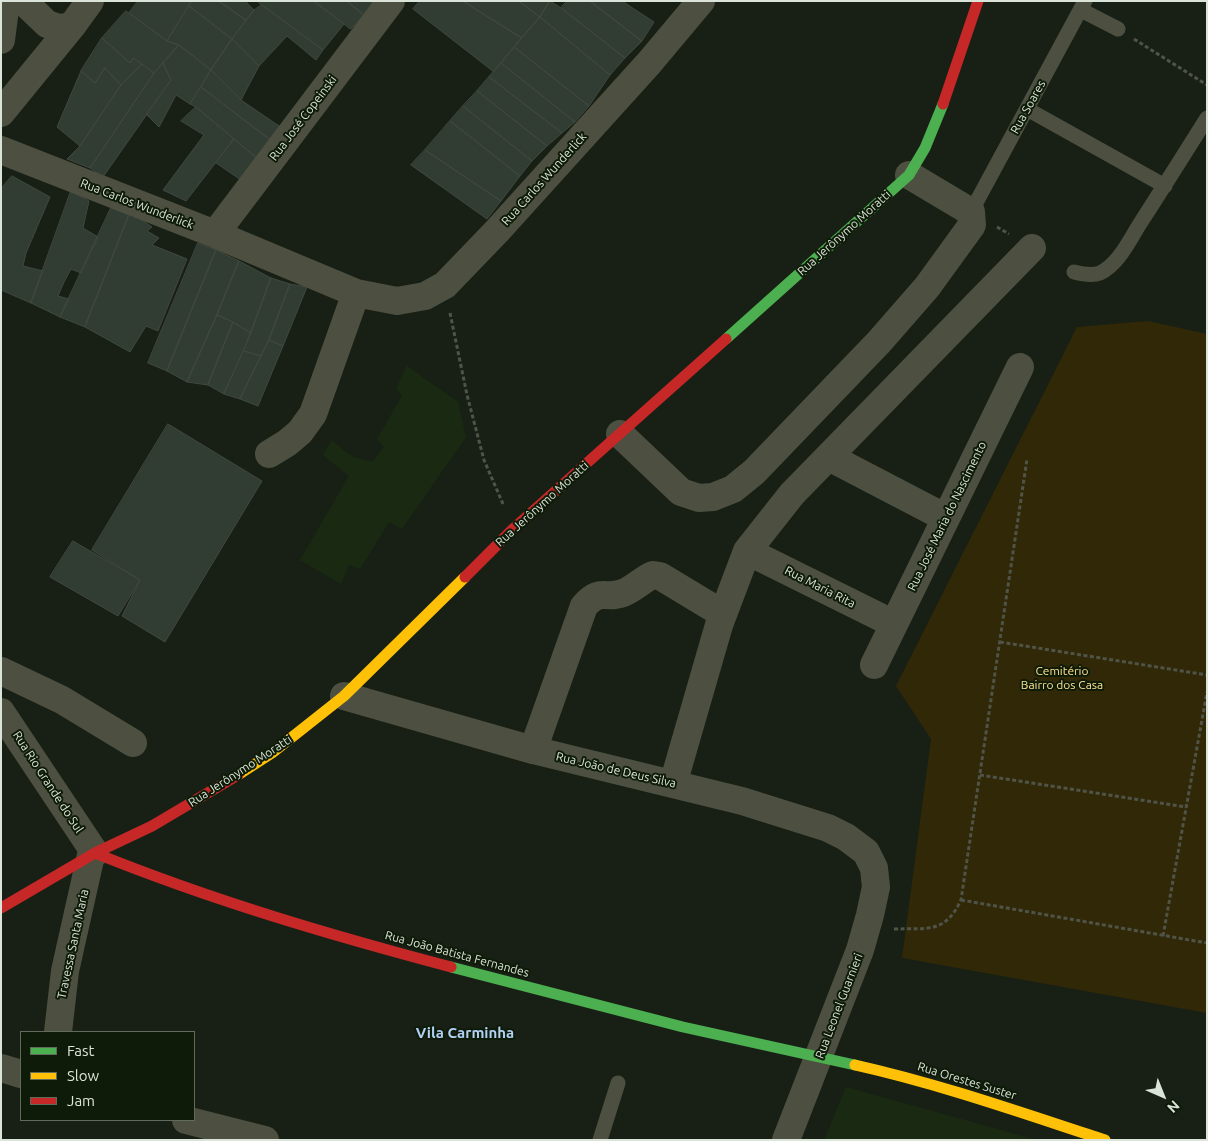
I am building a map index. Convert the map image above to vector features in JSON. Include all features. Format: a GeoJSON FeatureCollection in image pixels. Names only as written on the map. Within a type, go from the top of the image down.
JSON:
{"type":"FeatureCollection","features":[{"type":"Feature","properties":{"kind":"street"},"geometry":{"type":"LineString","coordinates":[[1,40],[6,1]]}},
{"type":"Feature","properties":{"kind":"street"},"geometry":{"type":"LineString","coordinates":[[23,1],[59,25]]}},
{"type":"Feature","properties":{"kind":"street"},"geometry":{"type":"LineString","coordinates":[[1,113],[59,25],[90,1]]}},
{"type":"Feature","properties":{"kind":"street","name":"Rua José Copeinski"},"geometry":{"type":"LineString","coordinates":[[215,234],[391,1]]}},
{"type":"Feature","properties":{"kind":"street","name":"Rua Carlos Wunderlick"},"geometry":{"type":"LineString","coordinates":[[1,150],[215,234],[356,293],[396,301],[425,296],[445,285],[504,224],[649,63],[702,1]]}},
{"type":"Feature","properties":{"kind":"street","name":"Rua Jerônymo Moratti"},"geometry":{"type":"LineString","coordinates":[[1,908],[93,854],[152,826],[217,789],[272,753],[344,696],[514,528],[909,175],[934,129],[978,2]]}},
{"type":"Feature","properties":{"kind":"street"},"geometry":{"type":"LineString","coordinates":[[620,434],[681,492],[699,498],[714,498],[733,489],[754,472],[891,329],[926,287],[972,225],[971,212],[909,175]]}},
{"type":"Feature","properties":{"kind":"street"},"geometry":{"type":"LineString","coordinates":[[673,784],[723,614],[747,551],[792,494],[1032,248]]}},
{"type":"Feature","properties":{"kind":"street"},"geometry":{"type":"LineString","coordinates":[[269,454],[300,432],[313,414],[356,293]]}},
{"type":"Feature","properties":{"kind":"street","name":"Rua José Maria do Nascimento"},"geometry":{"type":"LineString","coordinates":[[874,665],[1020,367]]}},
{"type":"Feature","properties":{"kind":"street"},"geometry":{"type":"LineString","coordinates":[[829,457],[946,518]]}},
{"type":"Feature","properties":{"kind":"street","name":"Rua Maria Rita"},"geometry":{"type":"LineString","coordinates":[[747,551],[894,624]]}},
{"type":"Feature","properties":{"kind":"street"},"geometry":{"type":"LineString","coordinates":[[533,750],[584,606],[591,598],[600,594],[623,593],[653,575],[660,576],[723,614]]}},
{"type":"Feature","properties":{"kind":"street"},"geometry":{"type":"LineString","coordinates":[[1,671],[62,700],[134,743]]}},
{"type":"Feature","properties":{"kind":"street","name":"Rua João de Deus Silva"},"geometry":{"type":"LineString","coordinates":[[344,696],[533,750],[742,801],[828,828],[846,837],[866,852],[874,868]]}},
{"type":"Feature","properties":{"kind":"street","name":"Rua Rio Grande do Sul"},"geometry":{"type":"LineString","coordinates":[[1,712],[93,854]]}},
{"type":"Feature","properties":{"kind":"street","name":"Travessa Santa Maria"},"geometry":{"type":"LineString","coordinates":[[58,1031],[65,971],[93,854]]}},
{"type":"Feature","properties":{"kind":"street","name":"Rua João Batista Fernandes"},"geometry":{"type":"LineString","coordinates":[[93,854],[263,914],[348,940],[683,1027],[819,1058]]}},
{"type":"Feature","properties":{"kind":"street","name":"Rua Leonel Guarnieri"},"geometry":{"type":"LineString","coordinates":[[786,1140],[860,950],[876,887],[874,868]]}},
{"type":"Feature","properties":{"kind":"street","name":"Rua Orestes Suster"},"geometry":{"type":"LineString","coordinates":[[819,1058],[898,1075],[954,1090],[1105,1140]]}},
{"type":"Feature","properties":{"kind":"street"},"geometry":{"type":"LineString","coordinates":[[1,1068],[20,1074]]}},
{"type":"Feature","properties":{"kind":"street"},"geometry":{"type":"LineString","coordinates":[[190,1121],[265,1140]]}},
{"type":"Feature","properties":{"kind":"lane"},"geometry":{"type":"LineString","coordinates":[[1083,5],[1118,29]]}},
{"type":"Feature","properties":{"kind":"lane","name":"Rua Soares"},"geometry":{"type":"LineString","coordinates":[[971,212],[1083,5]]}},
{"type":"Feature","properties":{"kind":"lane"},"geometry":{"type":"LineString","coordinates":[[1027,109],[1165,186]]}},
{"type":"Feature","properties":{"kind":"lane"},"geometry":{"type":"LineString","coordinates":[[1074,272],[1088,275],[1099,274],[1109,267],[1120,254],[1165,186],[1207,118]]}},
{"type":"Feature","properties":{"kind":"lane"},"geometry":{"type":"LineString","coordinates":[[600,1140],[618,1083]]}},
{"type":"Feature","properties":{"kind":"path"},"geometry":{"type":"LineString","coordinates":[[1118,29],[1207,85]]}},
{"type":"Feature","properties":{"kind":"path"},"geometry":{"type":"LineString","coordinates":[[445,285],[466,395],[482,451],[514,528]]}},
{"type":"Feature","properties":{"kind":"path"},"geometry":{"type":"LineString","coordinates":[[866,929],[941,925],[955,914],[962,900],[1027,459]]}},
{"type":"Feature","properties":{"kind":"path"},"geometry":{"type":"LineString","coordinates":[[1000,642],[1207,675]]}},
{"type":"Feature","properties":{"kind":"path"},"geometry":{"type":"LineString","coordinates":[[1163,936],[1207,692]]}},
{"type":"Feature","properties":{"kind":"path"},"geometry":{"type":"LineString","coordinates":[[980,775],[1186,807]]}},
{"type":"Feature","properties":{"kind":"path"},"geometry":{"type":"LineString","coordinates":[[962,900],[1207,943]]}},
{"type":"Feature","properties":{"kind":"shaded area"},"geometry":{"type":"Polygon","coordinates":[[[407,366],[458,402],[466,437],[402,529],[389,522],[360,569],[349,565],[341,584],[300,560],[349,476],[323,455],[332,440],[344,451],[356,458],[373,462],[384,447],[377,439],[402,396],[396,388],[407,366]]]}},
{"type":"Feature","properties":{"kind":"shaded area"},"geometry":{"type":"Polygon","coordinates":[[[846,1087],[1026,1137],[1035,1140],[824,1140],[846,1087]]]}},
{"type":"Feature","properties":{"kind":"green space","name":"Cemitério Bairro dos Casa"},"geometry":{"type":"Polygon","coordinates":[[[1148,321],[1207,334],[1207,1013],[902,958],[931,739],[896,686],[1077,327],[1148,321]]]}},
{"type":"Feature","properties":{"kind":"building"},"geometry":{"type":"Polygon","coordinates":[[[138,1],[191,2],[167,41],[129,13],[138,1]]]}},
{"type":"Feature","properties":{"kind":"building"},"geometry":{"type":"Polygon","coordinates":[[[191,1],[219,1],[246,20],[232,39],[189,6],[191,1]]]}},
{"type":"Feature","properties":{"kind":"building"},"geometry":{"type":"Polygon","coordinates":[[[219,1],[245,1],[254,10],[246,20],[219,1]]]}},
{"type":"Feature","properties":{"kind":"building"},"geometry":{"type":"Polygon","coordinates":[[[260,1],[314,1],[344,24],[323,50],[259,3],[260,1]]]}},
{"type":"Feature","properties":{"kind":"building"},"geometry":{"type":"Polygon","coordinates":[[[314,1],[347,1],[364,15],[351,29],[314,1]]]}},
{"type":"Feature","properties":{"kind":"building"},"geometry":{"type":"Polygon","coordinates":[[[347,1],[374,1],[364,15],[347,1]]]}},
{"type":"Feature","properties":{"kind":"building"},"geometry":{"type":"Polygon","coordinates":[[[420,1],[463,1],[522,38],[494,72],[413,9],[420,1]]]}},
{"type":"Feature","properties":{"kind":"building"},"geometry":{"type":"Polygon","coordinates":[[[463,1],[519,1],[540,17],[522,38],[463,1]]]}},
{"type":"Feature","properties":{"kind":"building"},"geometry":{"type":"Polygon","coordinates":[[[519,1],[550,1],[540,17],[519,1]]]}},
{"type":"Feature","properties":{"kind":"building"},"geometry":{"type":"Polygon","coordinates":[[[550,1],[625,58],[610,75],[540,17],[550,1]]]}},
{"type":"Feature","properties":{"kind":"building"},"geometry":{"type":"Polygon","coordinates":[[[567,1],[590,1],[642,41],[625,58],[561,8],[567,1]]]}},
{"type":"Feature","properties":{"kind":"building"},"geometry":{"type":"Polygon","coordinates":[[[590,1],[622,1],[654,22],[642,41],[590,1]]]}},
{"type":"Feature","properties":{"kind":"building"},"geometry":{"type":"Polygon","coordinates":[[[262,5],[323,50],[316,60],[287,36],[259,66],[232,39],[254,10],[262,5]]]}},
{"type":"Feature","properties":{"kind":"building"},"geometry":{"type":"Polygon","coordinates":[[[189,6],[232,39],[211,70],[179,45],[167,41],[189,6]]]}},
{"type":"Feature","properties":{"kind":"building"},"geometry":{"type":"Polygon","coordinates":[[[126,11],[167,41],[179,45],[154,73],[133,58],[130,63],[102,38],[126,11]]]}},
{"type":"Feature","properties":{"kind":"building"},"geometry":{"type":"Polygon","coordinates":[[[540,17],[610,75],[589,106],[514,47],[540,17]]]}},
{"type":"Feature","properties":{"kind":"building"},"geometry":{"type":"Polygon","coordinates":[[[102,38],[130,63],[133,58],[142,64],[121,85],[105,68],[95,83],[81,71],[102,38]]]}},
{"type":"Feature","properties":{"kind":"building"},"geometry":{"type":"Polygon","coordinates":[[[232,39],[259,66],[241,100],[211,70],[232,39]]]}},
{"type":"Feature","properties":{"kind":"building"},"geometry":{"type":"Polygon","coordinates":[[[179,45],[211,70],[190,104],[176,95],[159,127],[146,114],[171,80],[163,63],[179,45]]]}},
{"type":"Feature","properties":{"kind":"building"},"geometry":{"type":"Polygon","coordinates":[[[514,47],[589,106],[575,122],[501,63],[514,47]]]}},
{"type":"Feature","properties":{"kind":"building"},"geometry":{"type":"Polygon","coordinates":[[[163,63],[171,80],[103,177],[90,168],[154,73],[163,63]]]}},
{"type":"Feature","properties":{"kind":"building"},"geometry":{"type":"Polygon","coordinates":[[[501,63],[575,122],[562,133],[489,77],[501,63]]]}},
{"type":"Feature","properties":{"kind":"building"},"geometry":{"type":"Polygon","coordinates":[[[142,64],[154,73],[90,168],[67,159],[80,146],[121,85],[142,64]]]}},
{"type":"Feature","properties":{"kind":"building"},"geometry":{"type":"Polygon","coordinates":[[[105,68],[121,85],[80,146],[57,127],[81,71],[95,83],[105,68]]]}},
{"type":"Feature","properties":{"kind":"building"},"geometry":{"type":"Polygon","coordinates":[[[211,70],[241,100],[279,126],[273,142],[201,87],[211,70]]]}},
{"type":"Feature","properties":{"kind":"building"},"geometry":{"type":"Polygon","coordinates":[[[489,77],[562,133],[547,146],[477,91],[489,77]]]}},
{"type":"Feature","properties":{"kind":"building"},"geometry":{"type":"Polygon","coordinates":[[[201,87],[273,142],[258,159],[190,104],[201,87]]]}},
{"type":"Feature","properties":{"kind":"building"},"geometry":{"type":"Polygon","coordinates":[[[477,91],[547,146],[532,161],[463,106],[477,91]]]}},
{"type":"Feature","properties":{"kind":"building"},"geometry":{"type":"Polygon","coordinates":[[[463,106],[532,161],[520,176],[450,121],[463,106]]]}},
{"type":"Feature","properties":{"kind":"building"},"geometry":{"type":"Polygon","coordinates":[[[196,107],[234,139],[186,201],[163,190],[204,135],[181,121],[196,107]]]}},
{"type":"Feature","properties":{"kind":"building"},"geometry":{"type":"Polygon","coordinates":[[[450,121],[520,176],[501,201],[425,150],[450,121]]]}},
{"type":"Feature","properties":{"kind":"building"},"geometry":{"type":"Polygon","coordinates":[[[234,139],[258,159],[241,180],[216,163],[234,139]]]}},
{"type":"Feature","properties":{"kind":"building"},"geometry":{"type":"Polygon","coordinates":[[[425,150],[501,201],[487,219],[411,165],[425,150]]]}},
{"type":"Feature","properties":{"kind":"building"},"geometry":{"type":"Polygon","coordinates":[[[12,176],[50,197],[26,253],[23,266],[43,271],[31,303],[1,290],[1,189],[12,176]]]}},
{"type":"Feature","properties":{"kind":"building"},"geometry":{"type":"Polygon","coordinates":[[[71,191],[89,201],[83,228],[98,237],[81,273],[71,269],[64,282],[58,296],[69,299],[60,317],[31,303],[71,191]]]}},
{"type":"Feature","properties":{"kind":"building"},"geometry":{"type":"Polygon","coordinates":[[[111,208],[130,212],[85,327],[60,317],[111,208]]]}},
{"type":"Feature","properties":{"kind":"building"},"geometry":{"type":"Polygon","coordinates":[[[130,212],[152,227],[147,231],[159,238],[152,245],[187,259],[158,331],[146,326],[130,352],[85,327],[130,212]]]}},
{"type":"Feature","properties":{"kind":"building"},"geometry":{"type":"Polygon","coordinates":[[[198,243],[216,250],[167,371],[148,363],[198,243]]]}},
{"type":"Feature","properties":{"kind":"building"},"geometry":{"type":"Polygon","coordinates":[[[216,250],[239,261],[187,382],[167,371],[216,250]]]}},
{"type":"Feature","properties":{"kind":"building"},"geometry":{"type":"Polygon","coordinates":[[[239,261],[271,278],[251,333],[217,315],[239,261]]]}},
{"type":"Feature","properties":{"kind":"building"},"geometry":{"type":"Polygon","coordinates":[[[271,278],[290,284],[261,356],[244,351],[271,278]]]}},
{"type":"Feature","properties":{"kind":"building"},"geometry":{"type":"Polygon","coordinates":[[[290,284],[307,287],[283,346],[269,340],[290,284]]]}},
{"type":"Feature","properties":{"kind":"building"},"geometry":{"type":"Polygon","coordinates":[[[217,315],[233,322],[208,385],[187,382],[217,315]]]}},
{"type":"Feature","properties":{"kind":"building"},"geometry":{"type":"Polygon","coordinates":[[[233,322],[251,333],[224,394],[208,385],[233,322]]]}},
{"type":"Feature","properties":{"kind":"building"},"geometry":{"type":"Polygon","coordinates":[[[269,340],[283,346],[258,406],[240,399],[269,340]]]}},
{"type":"Feature","properties":{"kind":"building"},"geometry":{"type":"Polygon","coordinates":[[[244,351],[261,356],[240,399],[224,394],[244,351]]]}},
{"type":"Feature","properties":{"kind":"building"},"geometry":{"type":"Polygon","coordinates":[[[168,424],[262,481],[165,642],[122,616],[140,580],[92,550],[168,424]]]}},
{"type":"Feature","properties":{"kind":"building"},"geometry":{"type":"Polygon","coordinates":[[[73,541],[140,580],[118,616],[50,577],[73,541]]]}},
{"type":"Feature","properties":{"kind":"traffic: fast"},"geometry":{"type":"LineString","coordinates":[[726,339],[909,175],[925,148],[943,104]]}},
{"type":"Feature","properties":{"kind":"traffic: fast"},"geometry":{"type":"LineString","coordinates":[[451,967],[683,1027],[855,1065]]}},
{"type":"Feature","properties":{"kind":"traffic: slow"},"geometry":{"type":"LineString","coordinates":[[238,775],[272,753],[344,696],[465,577]]}},
{"type":"Feature","properties":{"kind":"traffic: slow"},"geometry":{"type":"LineString","coordinates":[[855,1065],[950,1090],[1105,1140]]}},
{"type":"Feature","properties":{"kind":"traffic: jam"},"geometry":{"type":"LineString","coordinates":[[943,104],[978,1]]}},
{"type":"Feature","properties":{"kind":"traffic: jam"},"geometry":{"type":"LineString","coordinates":[[465,577],[514,528],[726,339]]}},
{"type":"Feature","properties":{"kind":"traffic: jam"},"geometry":{"type":"LineString","coordinates":[[1,908],[95,853],[152,826],[238,775]]}},
{"type":"Feature","properties":{"kind":"traffic: jam"},"geometry":{"type":"LineString","coordinates":[[95,853],[271,916],[451,967]]}},
{"type":"Feature","properties":{"kind":"district","name":"Vila Carminha"},"geometry":{"type":"Point","coordinates":[465,1033]}}]}
